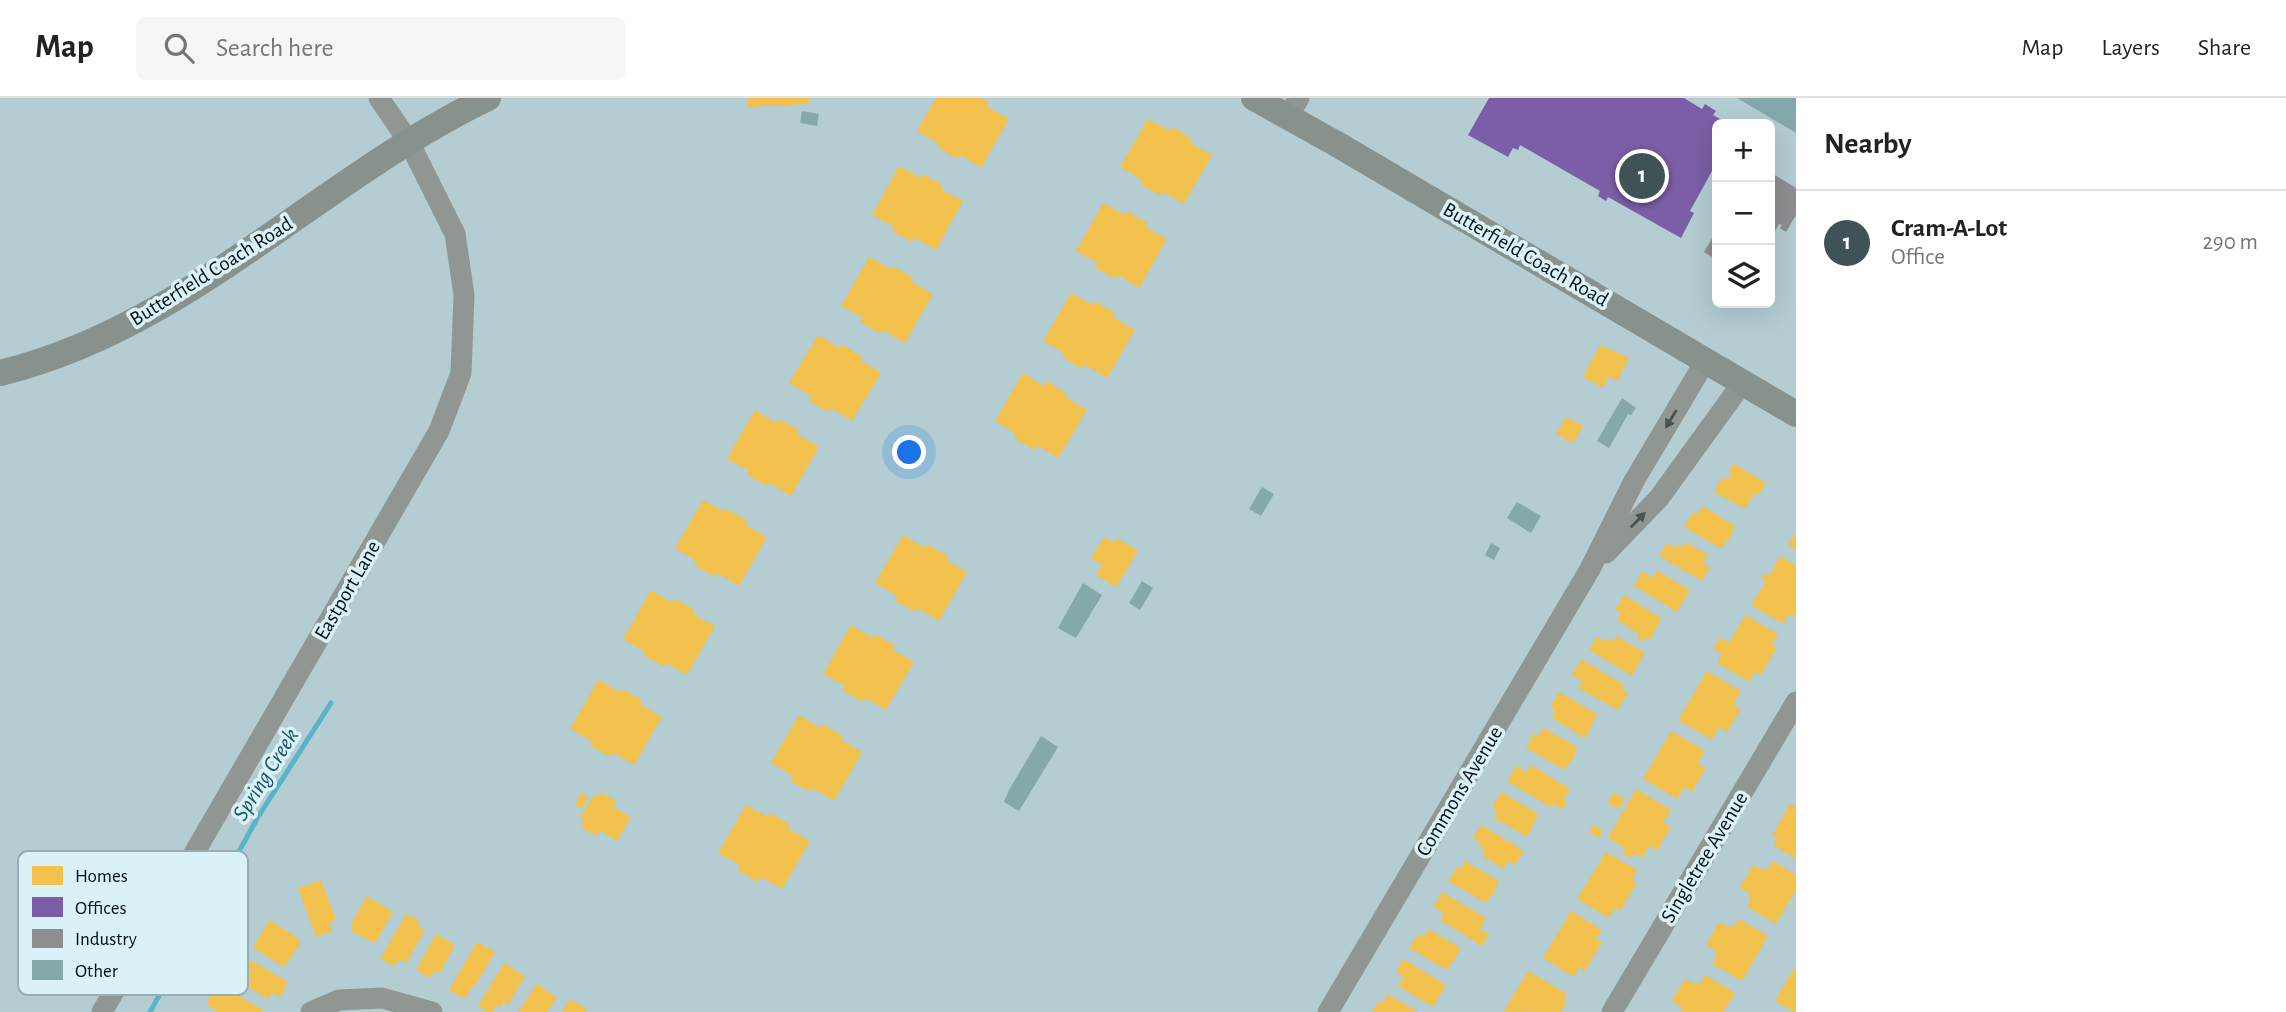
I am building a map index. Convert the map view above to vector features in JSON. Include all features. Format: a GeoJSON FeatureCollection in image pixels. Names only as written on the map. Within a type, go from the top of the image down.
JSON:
{"type":"FeatureCollection","features":[{"type":"Feature","properties":{"kind":"main road","name":"Butterfield Coach Road"},"geometry":{"type":"LineString","coordinates":[[0,373],[79,347],[137,320],[194,287],[409,142],[488,98]]}},
{"type":"Feature","properties":{"kind":"main road","name":"Butterfield Coach Road"},"geometry":{"type":"LineString","coordinates":[[1254,98],[1294,107],[1796,414]]}},
{"type":"Feature","properties":{"kind":"street"},"geometry":{"type":"LineString","coordinates":[[379,98],[409,142]]}},
{"type":"Feature","properties":{"kind":"street","name":"Eastport Lane"},"geometry":{"type":"LineString","coordinates":[[195,851],[439,430],[461,373],[464,295],[455,234],[409,142]]}},
{"type":"Feature","properties":{"kind":"street","name":"Commons Avenue"},"geometry":{"type":"LineString","coordinates":[[1328,1012],[1590,569],[1634,481],[1706,360]]}},
{"type":"Feature","properties":{"kind":"street","name":"Commons Avenue"},"geometry":{"type":"LineString","coordinates":[[1590,569],[1659,498],[1743,382]]}},
{"type":"Feature","properties":{"kind":"street","name":"Singletree Avenue"},"geometry":{"type":"LineString","coordinates":[[1612,1012],[1796,702]]}},
{"type":"Feature","properties":{"kind":"street","name":"Eastport Lane"},"geometry":{"type":"LineString","coordinates":[[102,1012],[112,995]]}},
{"type":"Feature","properties":{"kind":"street"},"geometry":{"type":"LineString","coordinates":[[311,1012],[339,1000],[382,998],[432,1012]]}},
{"type":"Feature","properties":{"kind":"building: Homes"},"geometry":{"type":"Polygon","coordinates":[[[747,98],[809,98],[809,104],[748,107],[747,98]]]}},
{"type":"Feature","properties":{"kind":"building: Homes"},"geometry":{"type":"Polygon","coordinates":[[[936,98],[981,98],[989,103],[987,107],[1009,119],[981,168],[960,155],[957,159],[917,131],[936,98]]]}},
{"type":"Feature","properties":{"kind":"building: Homes"},"geometry":{"type":"Polygon","coordinates":[[[1148,119],[1170,131],[1172,127],[1192,139],[1190,143],[1212,155],[1184,204],[1163,192],[1161,196],[1140,184],[1142,180],[1120,167],[1148,119]]]}},
{"type":"Feature","properties":{"kind":"building: Homes"},"geometry":{"type":"Polygon","coordinates":[[[899,166],[920,178],[923,174],[943,185],[941,189],[963,201],[936,250],[914,238],[912,242],[892,231],[894,227],[872,215],[899,166]]]}},
{"type":"Feature","properties":{"kind":"building: Homes"},"geometry":{"type":"Polygon","coordinates":[[[1103,203],[1125,215],[1127,211],[1148,223],[1145,227],[1167,239],[1139,288],[1118,275],[1115,279],[1095,268],[1098,263],[1076,251],[1103,203]]]}},
{"type":"Feature","properties":{"kind":"building: Homes"},"geometry":{"type":"Polygon","coordinates":[[[869,257],[891,269],[893,266],[913,278],[911,282],[933,294],[905,343],[883,330],[881,334],[860,322],[863,318],[841,306],[869,257]]]}},
{"type":"Feature","properties":{"kind":"building: Homes"},"geometry":{"type":"Polygon","coordinates":[[[1071,293],[1093,305],[1095,301],[1115,313],[1113,317],[1135,330],[1107,378],[1085,365],[1082,369],[1062,357],[1064,353],[1043,341],[1071,293]]]}},
{"type":"Feature","properties":{"kind":"building: Homes"},"geometry":{"type":"Polygon","coordinates":[[[818,335],[839,348],[842,344],[881,373],[852,421],[831,408],[828,412],[808,400],[811,396],[789,383],[818,335]]]}},
{"type":"Feature","properties":{"kind":"building: Homes"},"geometry":{"type":"Polygon","coordinates":[[[1600,345],[1629,358],[1617,381],[1609,376],[1603,388],[1583,377],[1600,345]]]}},
{"type":"Feature","properties":{"kind":"building: Homes"},"geometry":{"type":"Polygon","coordinates":[[[1023,373],[1044,386],[1047,381],[1067,394],[1065,397],[1087,410],[1058,458],[1037,445],[1035,450],[1014,438],[1016,434],[995,421],[1023,373]]]}},
{"type":"Feature","properties":{"kind":"building: Homes"},"geometry":{"type":"Polygon","coordinates":[[[755,410],[777,423],[779,419],[799,430],[797,434],[819,447],[791,496],[769,483],[767,486],[747,475],[749,471],[727,459],[755,410]]]}},
{"type":"Feature","properties":{"kind":"building: Homes"},"geometry":{"type":"Polygon","coordinates":[[[1566,417],[1583,426],[1573,443],[1556,434],[1566,417]]]}},
{"type":"Feature","properties":{"kind":"building: Homes"},"geometry":{"type":"Polygon","coordinates":[[[1734,464],[1766,483],[1759,495],[1755,492],[1745,509],[1714,492],[1722,477],[1728,481],[1731,476],[1728,474],[1734,464]]]}},
{"type":"Feature","properties":{"kind":"building: Homes"},"geometry":{"type":"Polygon","coordinates":[[[703,500],[748,521],[745,525],[767,537],[739,586],[717,573],[715,577],[694,565],[696,561],[675,548],[703,500]]]}},
{"type":"Feature","properties":{"kind":"building: Homes"},"geometry":{"type":"Polygon","coordinates":[[[1702,506],[1735,526],[1722,549],[1684,527],[1693,512],[1697,514],[1702,506]]]}},
{"type":"Feature","properties":{"kind":"building: Homes"},"geometry":{"type":"Polygon","coordinates":[[[1796,531],[1796,550],[1788,545],[1796,531]]]}},
{"type":"Feature","properties":{"kind":"building: Homes"},"geometry":{"type":"Polygon","coordinates":[[[903,535],[925,548],[927,544],[948,556],[946,560],[967,572],[939,621],[917,608],[915,612],[894,600],[897,596],[875,583],[903,535]]]}},
{"type":"Feature","properties":{"kind":"building: Homes"},"geometry":{"type":"Polygon","coordinates":[[[1104,537],[1114,543],[1117,538],[1138,551],[1116,587],[1096,575],[1102,565],[1091,558],[1104,537]]]}},
{"type":"Feature","properties":{"kind":"building: Homes"},"geometry":{"type":"Polygon","coordinates":[[[1686,542],[1708,555],[1703,564],[1710,567],[1702,581],[1659,556],[1667,543],[1676,548],[1678,544],[1683,547],[1686,542]]]}},
{"type":"Feature","properties":{"kind":"building: Homes"},"geometry":{"type":"Polygon","coordinates":[[[1780,556],[1796,566],[1796,615],[1795,617],[1789,614],[1783,624],[1751,605],[1766,581],[1761,578],[1764,573],[1769,576],[1780,556]]]}},
{"type":"Feature","properties":{"kind":"building: Homes"},"geometry":{"type":"Polygon","coordinates":[[[1642,571],[1653,578],[1657,571],[1690,590],[1677,612],[1634,586],[1642,571]]]}},
{"type":"Feature","properties":{"kind":"building: Homes"},"geometry":{"type":"Polygon","coordinates":[[[651,590],[672,603],[675,599],[695,610],[693,614],[715,626],[687,675],[666,663],[664,667],[623,639],[651,590]]]}},
{"type":"Feature","properties":{"kind":"building: Homes"},"geometry":{"type":"Polygon","coordinates":[[[1624,595],[1661,618],[1651,639],[1645,638],[1642,642],[1637,639],[1640,635],[1617,620],[1621,613],[1615,610],[1624,595]]]}},
{"type":"Feature","properties":{"kind":"building: Homes"},"geometry":{"type":"Polygon","coordinates":[[[1745,615],[1778,634],[1772,644],[1777,647],[1761,675],[1755,672],[1749,682],[1717,663],[1722,654],[1713,649],[1720,637],[1729,643],[1745,615]]]}},
{"type":"Feature","properties":{"kind":"building: Homes"},"geometry":{"type":"Polygon","coordinates":[[[851,625],[873,638],[875,634],[895,646],[893,650],[914,662],[886,710],[865,698],[863,702],[842,690],[845,686],[823,674],[851,625]]]}},
{"type":"Feature","properties":{"kind":"building: Homes"},"geometry":{"type":"Polygon","coordinates":[[[1616,636],[1645,653],[1632,676],[1589,650],[1597,637],[1613,641],[1616,636]]]}},
{"type":"Feature","properties":{"kind":"building: Homes"},"geometry":{"type":"Polygon","coordinates":[[[1581,659],[1624,685],[1622,689],[1628,693],[1618,710],[1578,688],[1582,681],[1572,675],[1581,659]]]}},
{"type":"Feature","properties":{"kind":"building: Homes"},"geometry":{"type":"Polygon","coordinates":[[[1707,671],[1741,691],[1733,705],[1741,709],[1727,732],[1719,727],[1712,740],[1678,720],[1707,671]]]}},
{"type":"Feature","properties":{"kind":"building: Homes"},"geometry":{"type":"Polygon","coordinates":[[[598,680],[642,700],[640,704],[662,717],[634,765],[613,753],[610,757],[589,745],[592,741],[570,729],[598,680]]]}},
{"type":"Feature","properties":{"kind":"building: Homes"},"geometry":{"type":"Polygon","coordinates":[[[1559,692],[1597,714],[1587,736],[1583,737],[1552,718],[1555,709],[1551,706],[1559,692]]]}},
{"type":"Feature","properties":{"kind":"building: Homes"},"geometry":{"type":"Polygon","coordinates":[[[799,715],[820,728],[822,724],[843,736],[841,740],[862,752],[834,801],[812,788],[810,792],[790,781],[793,776],[771,763],[799,715]]]}},
{"type":"Feature","properties":{"kind":"building: Homes"},"geometry":{"type":"Polygon","coordinates":[[[1543,728],[1577,747],[1574,757],[1564,770],[1526,748],[1534,734],[1538,736],[1543,728]]]}},
{"type":"Feature","properties":{"kind":"building: Homes"},"geometry":{"type":"Polygon","coordinates":[[[1671,731],[1705,751],[1698,764],[1706,768],[1692,792],[1684,787],[1677,799],[1643,779],[1671,731]]]}},
{"type":"Feature","properties":{"kind":"building: Homes"},"geometry":{"type":"Polygon","coordinates":[[[1531,765],[1570,789],[1562,810],[1553,804],[1550,807],[1507,781],[1516,766],[1527,772],[1531,765]]]}},
{"type":"Feature","properties":{"kind":"building: Homes"},"geometry":{"type":"Polygon","coordinates":[[[1636,789],[1671,810],[1663,823],[1671,827],[1657,851],[1649,846],[1642,858],[1634,854],[1631,858],[1622,853],[1625,848],[1608,838],[1636,789]]]}},
{"type":"Feature","properties":{"kind":"building: Homes"},"geometry":{"type":"Polygon","coordinates":[[[601,792],[617,801],[613,807],[631,817],[617,841],[599,830],[596,836],[581,827],[584,821],[580,818],[594,795],[598,797],[601,792]]]}},
{"type":"Feature","properties":{"kind":"building: Homes"},"geometry":{"type":"Polygon","coordinates":[[[1501,792],[1538,814],[1528,836],[1494,818],[1497,813],[1492,806],[1501,792]]]}},
{"type":"Feature","properties":{"kind":"building: Homes"},"geometry":{"type":"Polygon","coordinates":[[[581,793],[588,797],[582,809],[575,805],[581,793]]]}},
{"type":"Feature","properties":{"kind":"building: Homes"},"geometry":{"type":"Polygon","coordinates":[[[1613,793],[1625,799],[1619,809],[1607,803],[1613,793]]]}},
{"type":"Feature","properties":{"kind":"building: Homes"},"geometry":{"type":"Polygon","coordinates":[[[1790,804],[1796,807],[1796,859],[1773,845],[1777,838],[1772,835],[1790,804]]]}},
{"type":"Feature","properties":{"kind":"building: Homes"},"geometry":{"type":"Polygon","coordinates":[[[746,805],[768,817],[770,813],[791,825],[788,829],[810,841],[782,889],[760,877],[757,882],[737,870],[740,865],[718,853],[746,805]]]}},
{"type":"Feature","properties":{"kind":"building: Homes"},"geometry":{"type":"Polygon","coordinates":[[[1481,825],[1524,851],[1515,865],[1508,861],[1504,869],[1482,856],[1485,851],[1479,847],[1481,843],[1473,838],[1481,825]]]}},
{"type":"Feature","properties":{"kind":"building: Homes"},"geometry":{"type":"Polygon","coordinates":[[[1593,825],[1603,831],[1599,838],[1589,832],[1593,825]]]}},
{"type":"Feature","properties":{"kind":"building: Homes"},"geometry":{"type":"Polygon","coordinates":[[[1606,852],[1637,870],[1632,880],[1637,883],[1620,911],[1615,908],[1609,918],[1577,899],[1606,852]]]}},
{"type":"Feature","properties":{"kind":"building: Homes"},"geometry":{"type":"Polygon","coordinates":[[[1465,861],[1499,881],[1486,903],[1448,881],[1457,867],[1461,869],[1465,861]]]}},
{"type":"Feature","properties":{"kind":"building: Homes"},"geometry":{"type":"Polygon","coordinates":[[[1773,861],[1796,875],[1796,890],[1776,924],[1747,907],[1750,894],[1740,887],[1753,865],[1764,871],[1773,861]]]}},
{"type":"Feature","properties":{"kind":"building: Homes"},"geometry":{"type":"Polygon","coordinates":[[[321,880],[336,920],[329,923],[332,931],[316,937],[298,888],[321,880]]]}},
{"type":"Feature","properties":{"kind":"building: Homes"},"geometry":{"type":"Polygon","coordinates":[[[1442,892],[1486,918],[1480,929],[1489,934],[1482,946],[1440,920],[1444,913],[1433,907],[1442,892]]]}},
{"type":"Feature","properties":{"kind":"building: Homes"},"geometry":{"type":"Polygon","coordinates":[[[367,896],[393,912],[375,943],[351,931],[351,924],[367,896]]]}},
{"type":"Feature","properties":{"kind":"building: Homes"},"geometry":{"type":"Polygon","coordinates":[[[1571,911],[1602,930],[1596,939],[1602,942],[1585,971],[1580,967],[1574,977],[1543,958],[1571,911]]]}},
{"type":"Feature","properties":{"kind":"building: Homes"},"geometry":{"type":"Polygon","coordinates":[[[406,914],[420,921],[417,926],[425,930],[406,963],[399,959],[395,967],[380,959],[406,914]]]}},
{"type":"Feature","properties":{"kind":"building: Homes"},"geometry":{"type":"Polygon","coordinates":[[[1739,919],[1768,936],[1742,981],[1712,964],[1717,956],[1714,954],[1716,951],[1706,945],[1719,922],[1730,928],[1732,924],[1735,926],[1739,919]]]}},
{"type":"Feature","properties":{"kind":"building: Homes"},"geometry":{"type":"Polygon","coordinates":[[[269,920],[296,937],[300,944],[284,967],[253,948],[269,920]]]}},
{"type":"Feature","properties":{"kind":"building: Homes"},"geometry":{"type":"Polygon","coordinates":[[[1428,929],[1459,947],[1460,951],[1447,970],[1409,948],[1418,934],[1424,937],[1428,929]]]}},
{"type":"Feature","properties":{"kind":"building: Homes"},"geometry":{"type":"Polygon","coordinates":[[[436,934],[455,945],[439,974],[434,971],[430,978],[416,970],[436,934]]]}},
{"type":"Feature","properties":{"kind":"building: Homes"},"geometry":{"type":"Polygon","coordinates":[[[477,942],[495,952],[464,999],[449,990],[477,942]]]}},
{"type":"Feature","properties":{"kind":"building: Homes"},"geometry":{"type":"Polygon","coordinates":[[[248,959],[288,982],[280,997],[272,993],[268,999],[248,987],[248,959]]]}},
{"type":"Feature","properties":{"kind":"building: Homes"},"geometry":{"type":"Polygon","coordinates":[[[1403,959],[1446,985],[1433,1007],[1398,986],[1404,977],[1396,972],[1403,959]]]}},
{"type":"Feature","properties":{"kind":"building: Homes"},"geometry":{"type":"Polygon","coordinates":[[[504,963],[525,976],[508,1005],[503,1002],[500,1008],[496,1005],[492,1012],[488,1012],[478,1006],[504,963]]]}},
{"type":"Feature","properties":{"kind":"building: Homes"},"geometry":{"type":"Polygon","coordinates":[[[1796,965],[1796,1012],[1794,1012],[1775,1001],[1796,965]]]}},
{"type":"Feature","properties":{"kind":"building: Homes"},"geometry":{"type":"Polygon","coordinates":[[[1528,971],[1567,994],[1561,1012],[1504,1011],[1528,971]]]}},
{"type":"Feature","properties":{"kind":"building: Homes"},"geometry":{"type":"Polygon","coordinates":[[[1705,975],[1735,993],[1723,1012],[1680,1012],[1683,1008],[1672,1001],[1685,979],[1696,985],[1701,983],[1705,975]]]}},
{"type":"Feature","properties":{"kind":"building: Homes"},"geometry":{"type":"Polygon","coordinates":[[[537,984],[557,998],[547,1012],[518,1012],[537,984]]]}},
{"type":"Feature","properties":{"kind":"building: Homes"},"geometry":{"type":"Polygon","coordinates":[[[1387,994],[1418,1012],[1372,1012],[1378,1001],[1382,1004],[1387,994]]]}},
{"type":"Feature","properties":{"kind":"building: Homes"},"geometry":{"type":"Polygon","coordinates":[[[211,995],[237,995],[263,1010],[218,1012],[206,1004],[211,995]]]}},
{"type":"Feature","properties":{"kind":"building: Homes"},"geometry":{"type":"Polygon","coordinates":[[[570,999],[587,1009],[585,1012],[562,1012],[570,999]]]}},
{"type":"Feature","properties":{"kind":"building: Offices"},"geometry":{"type":"Polygon","coordinates":[[[1489,98],[1684,98],[1702,109],[1705,104],[1716,111],[1713,115],[1720,119],[1712,119],[1712,171],[1690,211],[1694,213],[1681,238],[1608,197],[1606,201],[1598,196],[1600,191],[1520,145],[1518,150],[1513,148],[1508,157],[1468,135],[1489,98]]]}},
{"type":"Feature","properties":{"kind":"building: Industry"},"geometry":{"type":"Polygon","coordinates":[[[1775,175],[1796,188],[1796,215],[1786,232],[1779,224],[1775,231],[1775,175]]]}},
{"type":"Feature","properties":{"kind":"building: Industry"},"geometry":{"type":"Polygon","coordinates":[[[1712,238],[1712,257],[1704,252],[1712,238]]]}},
{"type":"Feature","properties":{"kind":"building: Other"},"geometry":{"type":"Polygon","coordinates":[[[1737,98],[1796,98],[1796,133],[1737,98]]]}},
{"type":"Feature","properties":{"kind":"building: Other"},"geometry":{"type":"Polygon","coordinates":[[[802,111],[819,114],[817,126],[800,123],[802,111]]]}},
{"type":"Feature","properties":{"kind":"building: Other"},"geometry":{"type":"Polygon","coordinates":[[[1622,398],[1636,408],[1631,415],[1628,414],[1609,448],[1597,441],[1622,398]]]}},
{"type":"Feature","properties":{"kind":"building: Other"},"geometry":{"type":"Polygon","coordinates":[[[1262,487],[1274,494],[1261,516],[1249,509],[1262,487]]]}},
{"type":"Feature","properties":{"kind":"building: Other"},"geometry":{"type":"Polygon","coordinates":[[[1517,502],[1541,516],[1531,533],[1507,518],[1517,502]]]}},
{"type":"Feature","properties":{"kind":"building: Other"},"geometry":{"type":"Polygon","coordinates":[[[1491,543],[1500,548],[1494,560],[1485,555],[1491,543]]]}},
{"type":"Feature","properties":{"kind":"building: Other"},"geometry":{"type":"Polygon","coordinates":[[[1142,581],[1153,588],[1140,610],[1129,603],[1142,581]]]}},
{"type":"Feature","properties":{"kind":"building: Other"},"geometry":{"type":"Polygon","coordinates":[[[1083,583],[1102,595],[1076,638],[1058,628],[1083,583]]]}},
{"type":"Feature","properties":{"kind":"building: Other"},"geometry":{"type":"Polygon","coordinates":[[[1041,736],[1058,747],[1019,811],[1004,802],[1041,736]]]}},
{"type":"Feature","properties":{"kind":"waterway","name":"Spring Creek"},"geometry":{"type":"LineString","coordinates":[[239,851],[331,703]]}},
{"type":"Feature","properties":{"kind":"waterway","name":"Spring Creek"},"geometry":{"type":"LineString","coordinates":[[150,1012],[159,995]]}},
{"type":"Feature","properties":{"kind":"place","name":"Cram-A-Lot"},"geometry":{"type":"Point","coordinates":[1642,176]}}]}
